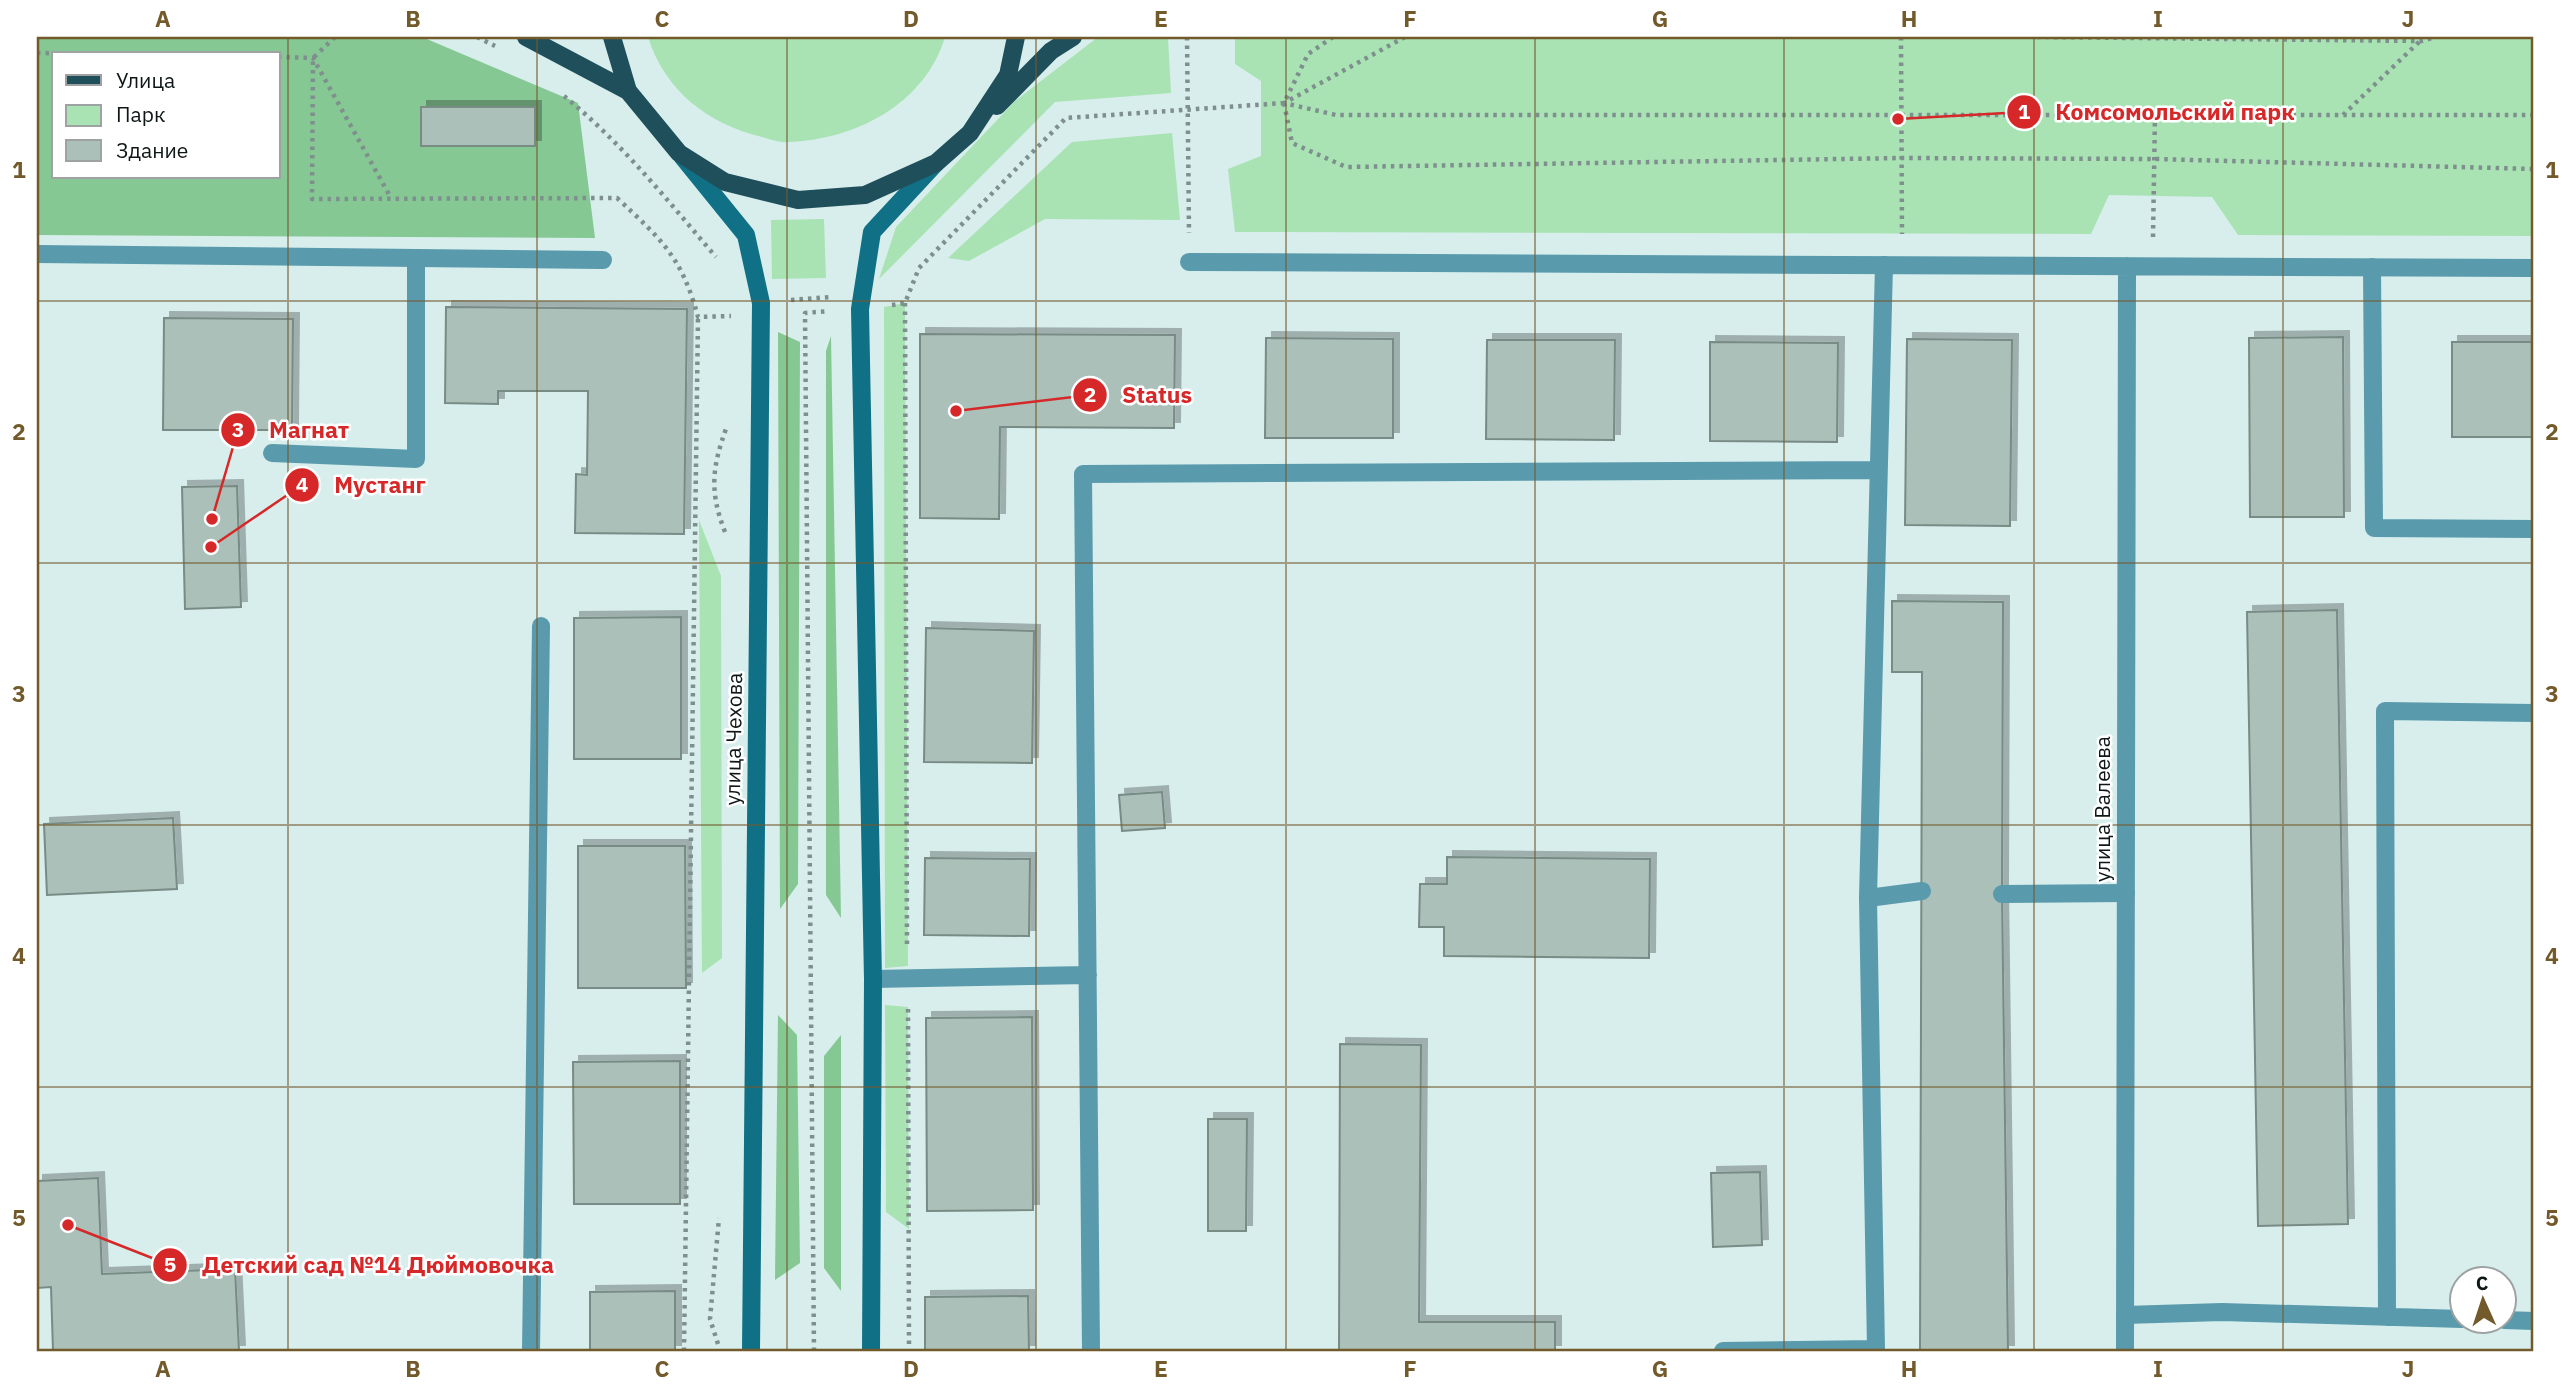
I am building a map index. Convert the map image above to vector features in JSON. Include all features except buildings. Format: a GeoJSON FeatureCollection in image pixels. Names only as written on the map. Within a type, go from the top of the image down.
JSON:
{"type":"FeatureCollection","features":[{"type":"Feature","properties":{"kind":"main road"},"geometry":{"type":"LineString","coordinates":[[526,37],[628,91],[679,153],[725,182],[798,200],[865,195],[936,163]]}},
{"type":"Feature","properties":{"kind":"main road"},"geometry":{"type":"LineString","coordinates":[[612,37],[628,91]]}},
{"type":"Feature","properties":{"kind":"main road"},"geometry":{"type":"LineString","coordinates":[[970,133],[1008,75],[1016,37]]}},
{"type":"Feature","properties":{"kind":"main road"},"geometry":{"type":"LineString","coordinates":[[871,1351],[873,979],[860,309],[872,232],[936,163],[970,133],[1051,51],[1073,37]]}},
{"type":"Feature","properties":{"kind":"main road","name":"улица Чехова"},"geometry":{"type":"LineString","coordinates":[[679,153],[746,235],[761,303],[751,1351]]}},
{"type":"Feature","properties":{"kind":"street"},"geometry":{"type":"LineString","coordinates":[[37,254],[603,260]]}},
{"type":"Feature","properties":{"kind":"street"},"geometry":{"type":"LineString","coordinates":[[272,453],[416,459],[416,258]]}},
{"type":"Feature","properties":{"kind":"street"},"geometry":{"type":"LineString","coordinates":[[1189,262],[2534,268]]}},
{"type":"Feature","properties":{"kind":"street"},"geometry":{"type":"LineString","coordinates":[[1723,1351],[1875,1349],[1868,898],[1884,265]]}},
{"type":"Feature","properties":{"kind":"street","name":"улица Валеева"},"geometry":{"type":"LineString","coordinates":[[2124,1351],[2127,266]]}},
{"type":"Feature","properties":{"kind":"street"},"geometry":{"type":"LineString","coordinates":[[2372,267],[2374,528],[2534,528]]}},
{"type":"Feature","properties":{"kind":"street"},"geometry":{"type":"LineString","coordinates":[[1091,1351],[1083,474],[1878,470]]}},
{"type":"Feature","properties":{"kind":"street"},"geometry":{"type":"LineString","coordinates":[[531,1351],[541,626]]}},
{"type":"Feature","properties":{"kind":"street"},"geometry":{"type":"LineString","coordinates":[[2387,1317],[2385,710],[2534,713]]}},
{"type":"Feature","properties":{"kind":"street"},"geometry":{"type":"LineString","coordinates":[[1868,898],[1922,891]]}},
{"type":"Feature","properties":{"kind":"street"},"geometry":{"type":"LineString","coordinates":[[2002,894],[2126,893]]}},
{"type":"Feature","properties":{"kind":"street"},"geometry":{"type":"LineString","coordinates":[[873,979],[1088,975]]}},
{"type":"Feature","properties":{"kind":"street"},"geometry":{"type":"LineString","coordinates":[[2125,1315],[2222,1312],[2448,1319]]}},
{"type":"Feature","properties":{"kind":"path"},"geometry":{"type":"LineString","coordinates":[[280,57],[313,58],[335,37]]}},
{"type":"Feature","properties":{"kind":"path"},"geometry":{"type":"LineString","coordinates":[[477,37],[499,48]]}},
{"type":"Feature","properties":{"kind":"path"},"geometry":{"type":"LineString","coordinates":[[1187,37],[1189,262]]}},
{"type":"Feature","properties":{"kind":"path"},"geometry":{"type":"LineString","coordinates":[[1334,37],[1308,54],[1284,103],[1292,143],[1346,167],[1902,158],[2155,159],[2534,169]]}},
{"type":"Feature","properties":{"kind":"path"},"geometry":{"type":"LineString","coordinates":[[1284,103],[1405,37]]}},
{"type":"Feature","properties":{"kind":"path"},"geometry":{"type":"LineString","coordinates":[[1900,37],[1902,234]]}},
{"type":"Feature","properties":{"kind":"path"},"geometry":{"type":"LineString","coordinates":[[2037,37],[2421,41],[2437,37]]}},
{"type":"Feature","properties":{"kind":"path"},"geometry":{"type":"LineString","coordinates":[[2342,115],[2421,41]]}},
{"type":"Feature","properties":{"kind":"path"},"geometry":{"type":"LineString","coordinates":[[313,58],[312,199],[617,198],[667,245],[692,292],[698,317],[684,1351]]}},
{"type":"Feature","properties":{"kind":"path"},"geometry":{"type":"LineString","coordinates":[[313,58],[392,198]]}},
{"type":"Feature","properties":{"kind":"path"},"geometry":{"type":"LineString","coordinates":[[561,94],[592,119],[643,171],[719,260]]}},
{"type":"Feature","properties":{"kind":"path"},"geometry":{"type":"LineString","coordinates":[[909,1351],[905,303],[919,268],[1066,118],[1284,103],[1336,115],[2534,115]]}},
{"type":"Feature","properties":{"kind":"path"},"geometry":{"type":"LineString","coordinates":[[2153,238],[2155,116]]}},
{"type":"Feature","properties":{"kind":"path"},"geometry":{"type":"LineString","coordinates":[[788,301],[828,298]]}},
{"type":"Feature","properties":{"kind":"path"},"geometry":{"type":"LineString","coordinates":[[884,307],[905,303]]}},
{"type":"Feature","properties":{"kind":"path"},"geometry":{"type":"LineString","coordinates":[[814,1351],[805,313],[829,311]]}},
{"type":"Feature","properties":{"kind":"path"},"geometry":{"type":"LineString","coordinates":[[698,317],[738,316]]}},
{"type":"Feature","properties":{"kind":"green space"},"geometry":{"type":"Polygon","coordinates":[[[37,37],[422,37],[578,103],[595,238],[37,235],[37,37]]]}},
{"type":"Feature","properties":{"kind":"green space"},"geometry":{"type":"Polygon","coordinates":[[[648,37],[945,37],[935,61],[921,81],[904,99],[884,114],[862,126],[838,134],[813,140],[785,142],[742,131],[707,114],[691,102],[665,74],[648,37]]]}},
{"type":"Feature","properties":{"kind":"green space"},"geometry":{"type":"Polygon","coordinates":[[[1098,37],[1168,37],[1171,93],[1055,102],[879,279],[896,227],[1015,101],[1098,37]]]}},
{"type":"Feature","properties":{"kind":"green space"},"geometry":{"type":"Polygon","coordinates":[[[1235,37],[2534,37],[2534,236],[2238,235],[2212,197],[2109,195],[2091,234],[1235,232],[1228,169],[1261,156],[1261,81],[1235,64],[1235,37]]]}},
{"type":"Feature","properties":{"kind":"green space"},"geometry":{"type":"Polygon","coordinates":[[[1172,133],[1180,220],[1045,219],[969,261],[948,258],[1072,142],[1172,133]]]}},
{"type":"Feature","properties":{"kind":"green space"},"geometry":{"type":"Polygon","coordinates":[[[824,219],[826,278],[772,279],[771,220],[824,219]]]}},
{"type":"Feature","properties":{"kind":"green space"},"geometry":{"type":"Polygon","coordinates":[[[905,303],[908,966],[885,968],[884,307],[905,303]]]}},
{"type":"Feature","properties":{"kind":"green space"},"geometry":{"type":"Polygon","coordinates":[[[778,332],[800,342],[798,884],[780,909],[778,332]]]}},
{"type":"Feature","properties":{"kind":"green space"},"geometry":{"type":"Polygon","coordinates":[[[831,336],[841,918],[826,895],[826,351],[831,336]]]}},
{"type":"Feature","properties":{"kind":"green space"},"geometry":{"type":"Polygon","coordinates":[[[699,520],[721,576],[722,958],[702,973],[699,520]]]}},
{"type":"Feature","properties":{"kind":"green space"},"geometry":{"type":"Polygon","coordinates":[[[885,1005],[908,1007],[909,1229],[886,1212],[885,1005]]]}},
{"type":"Feature","properties":{"kind":"green space"},"geometry":{"type":"Polygon","coordinates":[[[778,1015],[797,1035],[800,1263],[775,1280],[778,1015]]]}},
{"type":"Feature","properties":{"kind":"green space"},"geometry":{"type":"Polygon","coordinates":[[[841,1035],[841,1291],[824,1268],[824,1056],[841,1035]]]}},
{"type":"Feature","properties":{"kind":"place","name":"Комсомольский парк"},"geometry":{"type":"Point","coordinates":[1898,119]}},
{"type":"Feature","properties":{"kind":"place","name":"Status"},"geometry":{"type":"Point","coordinates":[956,411]}},
{"type":"Feature","properties":{"kind":"place","name":"Магнат"},"geometry":{"type":"Point","coordinates":[212,519]}},
{"type":"Feature","properties":{"kind":"place","name":"Мустанг"},"geometry":{"type":"Point","coordinates":[211,547]}},
{"type":"Feature","properties":{"kind":"place","name":"Детский сад №14 Дюймовочка"},"geometry":{"type":"Point","coordinates":[68,1225]}}]}
